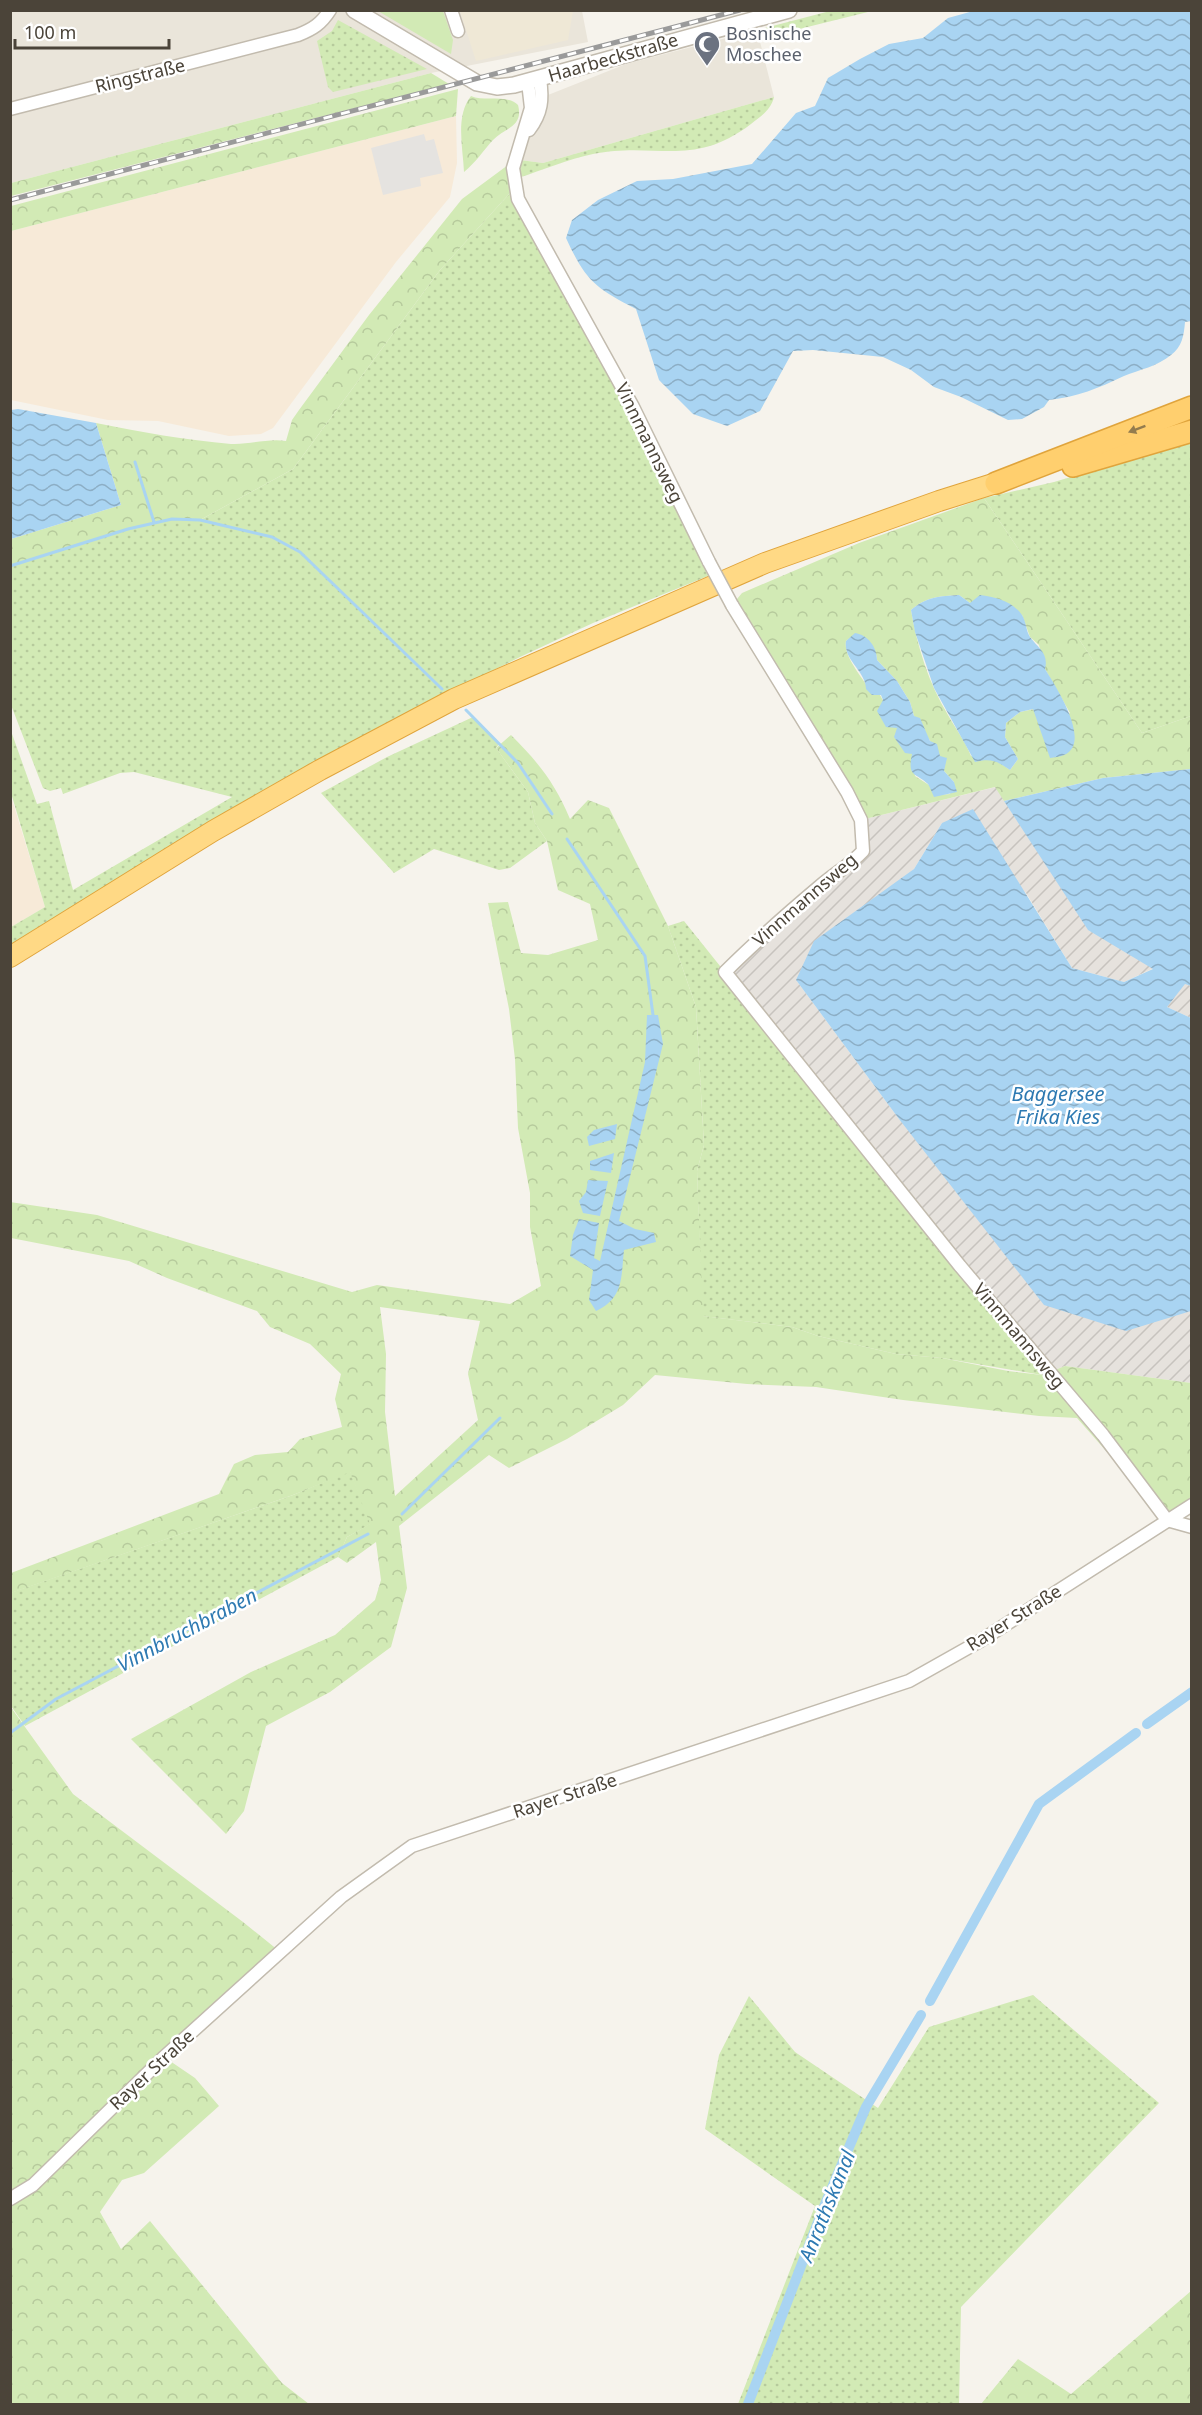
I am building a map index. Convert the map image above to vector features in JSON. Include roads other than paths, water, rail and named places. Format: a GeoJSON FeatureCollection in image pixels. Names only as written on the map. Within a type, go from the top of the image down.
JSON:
{"type":"FeatureCollection","features":[{"type":"Feature","properties":{"kind":"highway"},"geometry":{"type":"LineString","coordinates":[[10,957],[213,831],[330,764],[454,699],[765,563],[996,483],[1191,407]]}},
{"type":"Feature","properties":{"kind":"highway"},"geometry":{"type":"LineString","coordinates":[[996,483],[1041,476],[1191,431]]}},
{"type":"Feature","properties":{"kind":"street","name":"Ringstraße"},"geometry":{"type":"LineString","coordinates":[[10,109],[298,35],[313,30],[330,10]]}},
{"type":"Feature","properties":{"kind":"street","name":"Haarbeckstraße"},"geometry":{"type":"LineString","coordinates":[[354,10],[472,80],[482,85],[496,87],[534,80],[789,10]]}},
{"type":"Feature","properties":{"kind":"street"},"geometry":{"type":"LineString","coordinates":[[451,10],[458,31]]}},
{"type":"Feature","properties":{"kind":"street","name":"Vinnmannsweg"},"geometry":{"type":"LineString","coordinates":[[534,80],[542,94],[541,109],[524,135],[513,168],[518,199],[633,407],[732,605],[847,792],[861,820],[863,850],[850,864],[821,885],[758,940],[725,972],[960,1266],[1103,1435],[1167,1520]]}},
{"type":"Feature","properties":{"kind":"street","name":"Rayer Straße"},"geometry":{"type":"LineString","coordinates":[[10,2199],[33,2185],[163,2058],[341,1897],[412,1846],[909,1681],[980,1641],[1191,1505]]}},
{"type":"Feature","properties":{"kind":"street"},"geometry":{"type":"LineString","coordinates":[[1167,1520],[1191,1527]]}},
{"type":"Feature","properties":{"kind":"water"},"geometry":{"type":"Polygon","coordinates":[[[977,10],[1191,11],[1192,321],[1185,322],[1178,348],[1160,362],[1106,384],[1069,397],[1049,400],[1044,407],[1022,419],[1008,420],[961,397],[934,387],[911,370],[883,357],[813,350],[793,351],[760,411],[727,426],[693,414],[659,380],[636,309],[601,288],[579,264],[566,238],[572,220],[598,200],[637,181],[673,179],[752,164],[796,113],[815,106],[828,78],[889,44],[923,38],[948,18],[977,10]]]}},
{"type":"Feature","properties":{"kind":"water"},"geometry":{"type":"Polygon","coordinates":[[[18,409],[96,423],[121,505],[11,539],[11,410],[18,409]]]}},
{"type":"Feature","properties":{"kind":"water"},"geometry":{"type":"Polygon","coordinates":[[[959,595],[970,603],[980,595],[998,599],[1009,603],[1022,615],[1030,637],[1044,655],[1045,669],[1063,700],[1073,727],[1075,739],[1072,749],[1064,755],[1050,758],[1033,709],[1020,712],[1006,723],[1005,737],[1018,759],[1010,770],[994,761],[975,762],[934,688],[915,632],[911,610],[922,602],[934,598],[959,595]]]}},
{"type":"Feature","properties":{"kind":"water"},"geometry":{"type":"Polygon","coordinates":[[[855,633],[871,642],[877,660],[897,681],[910,702],[914,716],[920,718],[930,741],[937,744],[940,756],[947,758],[944,771],[954,782],[957,792],[934,797],[928,784],[912,771],[912,754],[905,753],[894,737],[897,728],[886,727],[877,711],[883,700],[881,695],[872,695],[866,689],[862,677],[848,654],[846,641],[855,633]]]}},
{"type":"Feature","properties":{"kind":"water","name":"Baggersee Frika Kies"},"geometry":{"type":"Polygon","coordinates":[[[1191,769],[1191,986],[1185,984],[1167,1007],[1191,1018],[1191,1311],[1126,1331],[1044,1305],[899,1119],[796,980],[814,941],[914,869],[942,823],[973,809],[1072,968],[1124,982],[1153,969],[1088,930],[1004,801],[1103,778],[1191,769]]]}},
{"type":"Feature","properties":{"kind":"water"},"geometry":{"type":"Polygon","coordinates":[[[647,1015],[658,1015],[663,1044],[619,1221],[635,1229],[654,1233],[656,1242],[624,1250],[621,1278],[616,1293],[612,1300],[596,1311],[589,1300],[593,1270],[570,1256],[573,1235],[579,1219],[599,1223],[594,1258],[600,1261],[645,1062],[647,1015]]]}},
{"type":"Feature","properties":{"kind":"water"},"geometry":{"type":"Polygon","coordinates":[[[617,1124],[615,1139],[589,1146],[587,1137],[594,1130],[617,1124]]]}},
{"type":"Feature","properties":{"kind":"water"},"geometry":{"type":"Polygon","coordinates":[[[614,1153],[611,1173],[590,1170],[590,1161],[614,1153]]]}},
{"type":"Feature","properties":{"kind":"water"},"geometry":{"type":"Polygon","coordinates":[[[588,1180],[608,1181],[600,1216],[583,1213],[579,1201],[586,1192],[588,1180]]]}},
{"type":"Feature","properties":{"kind":"waterway"},"geometry":{"type":"LineString","coordinates":[[135,462],[154,522]]}},
{"type":"Feature","properties":{"kind":"waterway"},"geometry":{"type":"LineString","coordinates":[[10,566],[128,529],[172,519],[200,520],[272,537],[300,552],[442,689]]}},
{"type":"Feature","properties":{"kind":"waterway"},"geometry":{"type":"LineString","coordinates":[[466,710],[518,763],[552,814]]}},
{"type":"Feature","properties":{"kind":"waterway"},"geometry":{"type":"LineString","coordinates":[[567,839],[645,956],[653,1015]]}},
{"type":"Feature","properties":{"kind":"waterway","name":"Vinnbruchbraben"},"geometry":{"type":"LineString","coordinates":[[402,1514],[500,1418]]}},
{"type":"Feature","properties":{"kind":"waterway","name":"Vinnbruchbraben"},"geometry":{"type":"LineString","coordinates":[[10,1733],[56,1699],[368,1534]]}},
{"type":"Feature","properties":{"kind":"waterway","name":"Anrathskanal"},"geometry":{"type":"LineString","coordinates":[[1147,1724],[1192,1692]]}},
{"type":"Feature","properties":{"kind":"waterway","name":"Anrathskanal"},"geometry":{"type":"LineString","coordinates":[[930,2001],[1039,1804],[1136,1733]]}},
{"type":"Feature","properties":{"kind":"waterway","name":"Anrathskanal"},"geometry":{"type":"LineString","coordinates":[[748,2404],[823,2209],[866,2107],[921,2015]]}},
{"type":"Feature","properties":{"kind":"railway"},"geometry":{"type":"LineString","coordinates":[[10,200],[740,10]]}},
{"type":"Feature","properties":{"kind":"place","name":"Bosnische Moschee"},"geometry":{"type":"Point","coordinates":[707,67]}}]}
